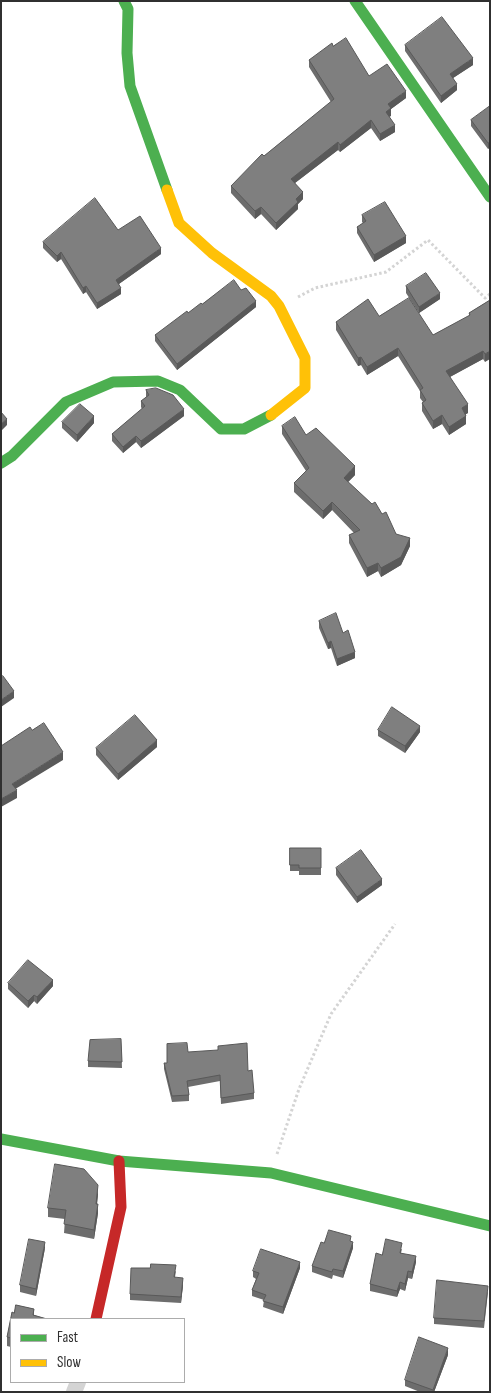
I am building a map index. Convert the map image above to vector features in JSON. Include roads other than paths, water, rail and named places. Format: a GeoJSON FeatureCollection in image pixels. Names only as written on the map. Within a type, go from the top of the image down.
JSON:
{"type":"FeatureCollection","features":[{"type":"Feature","properties":{"kind":"street"},"geometry":{"type":"LineString","coordinates":[[1,462],[12,456],[66,402],[113,382],[158,381],[180,390],[221,430],[244,429],[272,414],[305,388],[305,358],[279,306],[271,296],[212,253],[179,223],[130,86],[127,53],[128,9],[124,1]]}},
{"type":"Feature","properties":{"kind":"street"},"geometry":{"type":"LineString","coordinates":[[355,1],[490,197]]}},
{"type":"Feature","properties":{"kind":"street"},"geometry":{"type":"LineString","coordinates":[[1,1140],[119,1161],[271,1174],[487,1228]]}},
{"type":"Feature","properties":{"kind":"street"},"geometry":{"type":"LineString","coordinates":[[96,1318],[121,1207],[119,1161]]}}]}
